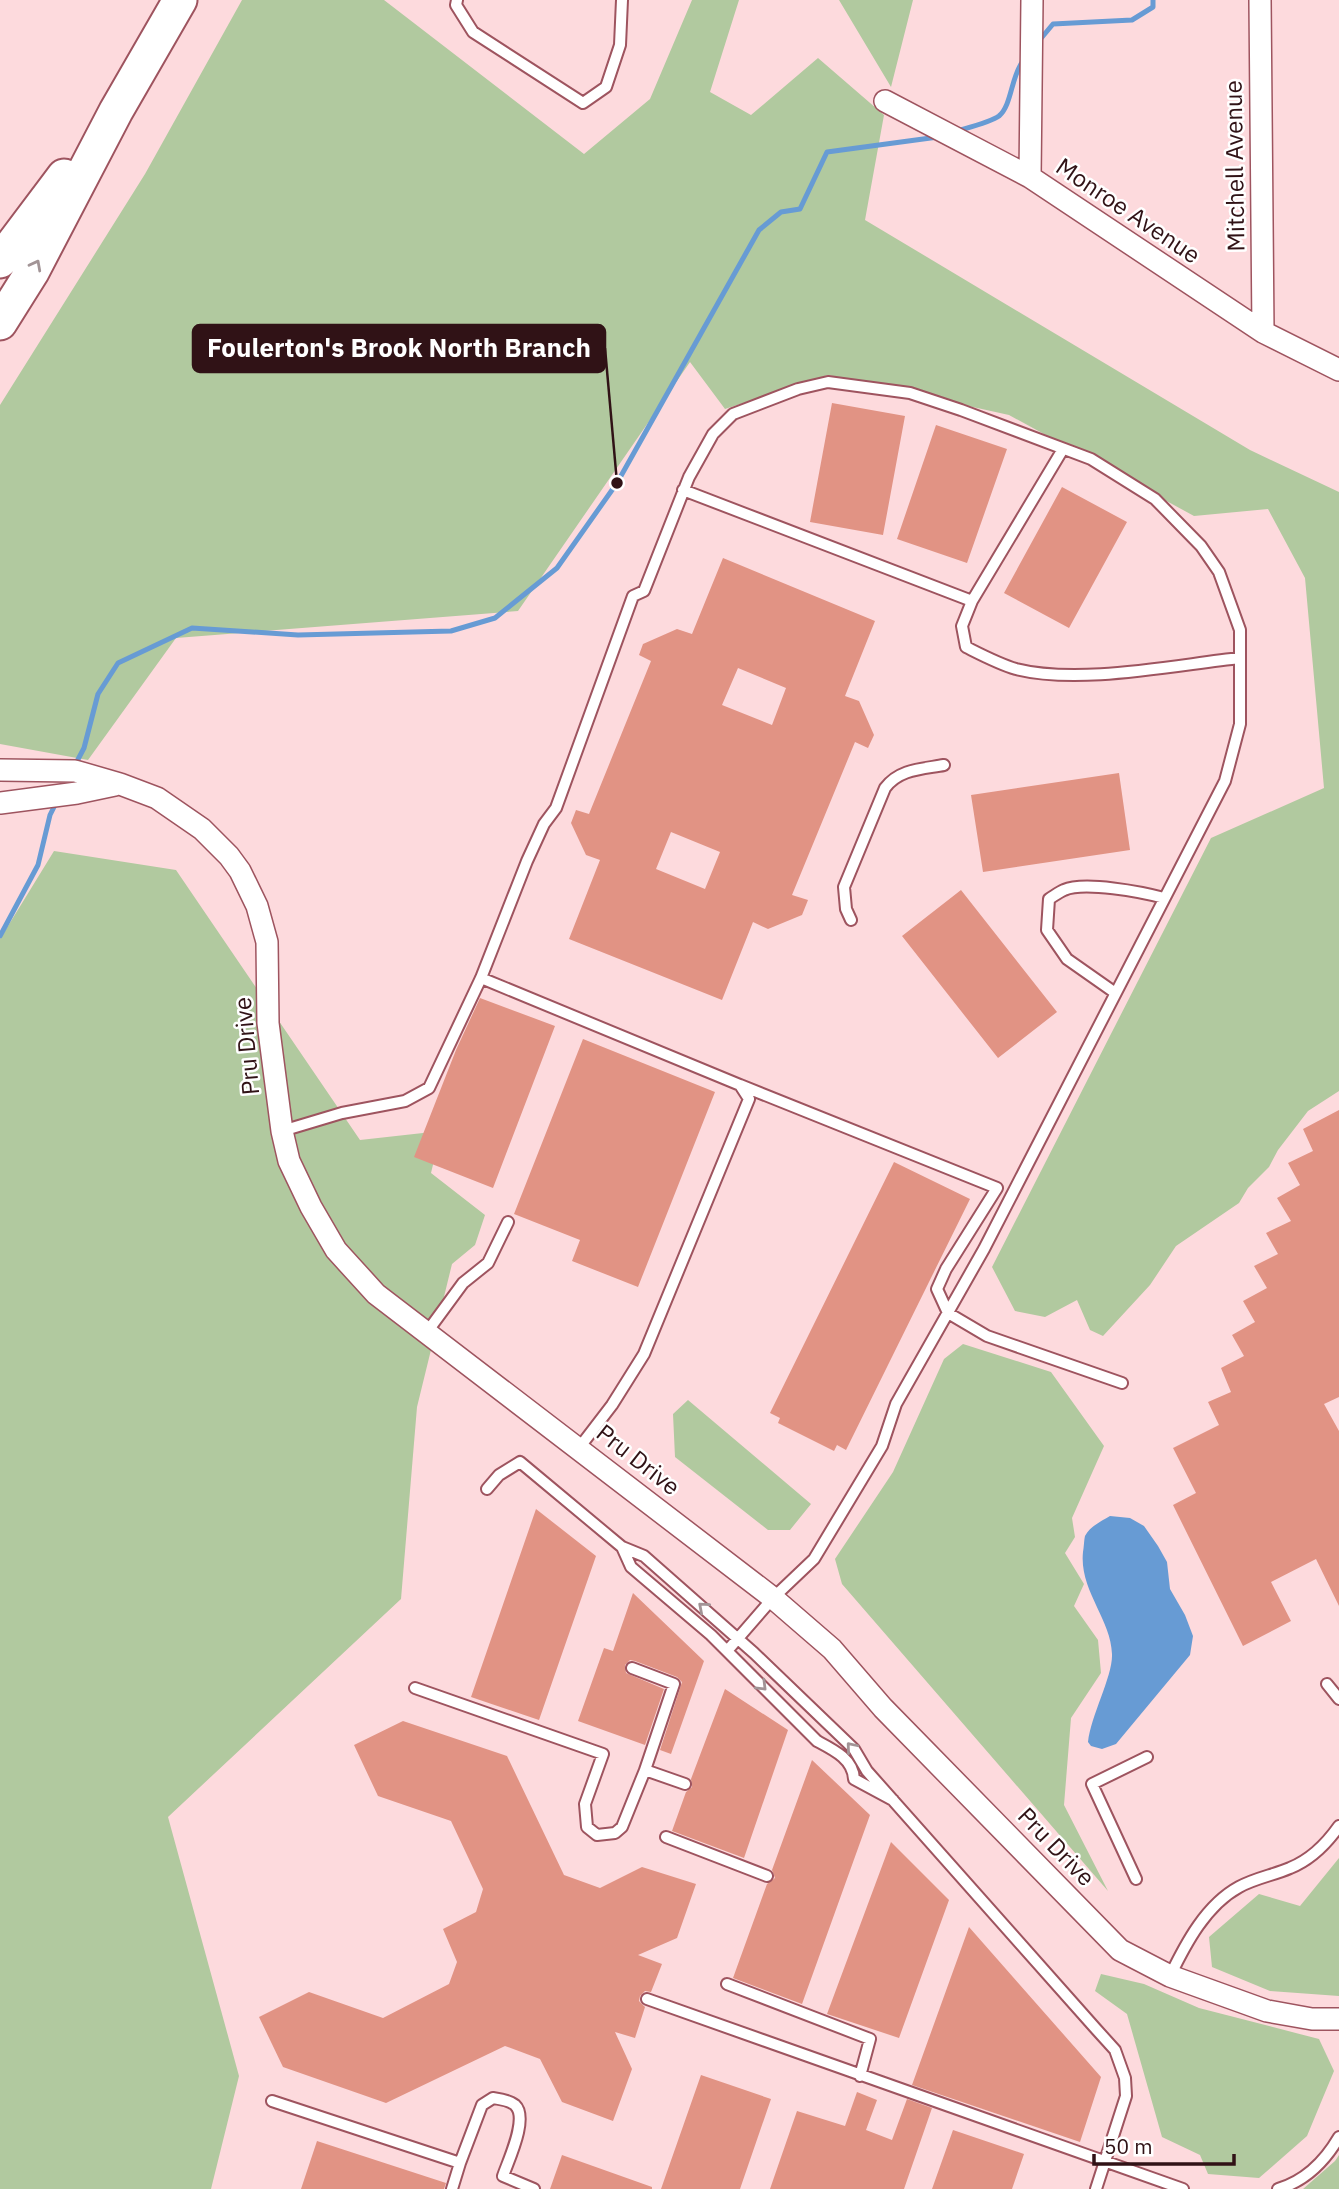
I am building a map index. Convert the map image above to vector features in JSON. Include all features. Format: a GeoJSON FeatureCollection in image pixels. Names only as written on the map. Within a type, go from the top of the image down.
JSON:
{"type":"FeatureCollection","features":[{"type":"Feature","properties":{"kind":"main road"},"geometry":{"type":"LineString","coordinates":[[0,323],[32,272],[116,111],[180,0]]}},
{"type":"Feature","properties":{"kind":"main road"},"geometry":{"type":"LineString","coordinates":[[0,261],[116,111]]}},
{"type":"Feature","properties":{"kind":"street"},"geometry":{"type":"LineString","coordinates":[[1030,177],[1032,0]]}},
{"type":"Feature","properties":{"kind":"street","name":"Mitchell Avenue"},"geometry":{"type":"LineString","coordinates":[[1260,0],[1263,332]]}},
{"type":"Feature","properties":{"kind":"street","name":"Monroe Avenue"},"geometry":{"type":"LineString","coordinates":[[885,101],[1030,177],[1263,332],[1339,370]]}},
{"type":"Feature","properties":{"kind":"street","name":"Pru Drive"},"geometry":{"type":"LineString","coordinates":[[0,770],[75,771],[120,784],[157,798],[202,828],[229,856],[249,888],[263,923],[267,942],[268,1023],[282,1131],[289,1161],[336,1250],[376,1294],[773,1598],[832,1649],[883,1708],[1120,1950],[1170,1976],[1267,2011],[1312,2019],[1339,2020]]}},
{"type":"Feature","properties":{"kind":"street"},"geometry":{"type":"LineString","coordinates":[[0,803],[77,793],[120,784]]}},
{"type":"Feature","properties":{"kind":"lane"},"geometry":{"type":"LineString","coordinates":[[457,0],[456,5],[472,32],[583,103],[606,86],[620,45],[622,0]]}},
{"type":"Feature","properties":{"kind":"lane"},"geometry":{"type":"LineString","coordinates":[[282,1131],[342,1113],[405,1101],[429,1088],[481,978],[527,861],[544,824],[556,808],[633,596],[644,591],[683,490],[713,434],[733,414],[797,389],[828,382],[910,393],[1091,459],[1155,499],[1201,545],[1219,572],[1240,630],[1240,724],[1224,781],[984,1250],[896,1404],[882,1446],[814,1559],[773,1598],[727,1651]]}},
{"type":"Feature","properties":{"kind":"lane"},"geometry":{"type":"LineString","coordinates":[[1063,449],[972,601],[962,626],[966,647],[1014,668],[1058,676],[1113,673],[1241,657]]}},
{"type":"Feature","properties":{"kind":"lane"},"geometry":{"type":"LineString","coordinates":[[683,490],[972,601]]}},
{"type":"Feature","properties":{"kind":"lane"},"geometry":{"type":"LineString","coordinates":[[851,920],[846,909],[844,887],[885,788],[891,779],[902,773],[944,765]]}},
{"type":"Feature","properties":{"kind":"lane"},"geometry":{"type":"LineString","coordinates":[[1114,992],[1067,960],[1047,930],[1049,899],[1066,888],[1132,890],[1164,898]]}},
{"type":"Feature","properties":{"kind":"lane"},"geometry":{"type":"LineString","coordinates":[[481,978],[998,1188],[946,1269],[937,1289],[948,1313],[988,1336],[1122,1383]]}},
{"type":"Feature","properties":{"kind":"lane"},"geometry":{"type":"LineString","coordinates":[[579,1448],[612,1405],[644,1354],[749,1099],[740,1085]]}},
{"type":"Feature","properties":{"kind":"lane"},"geometry":{"type":"LineString","coordinates":[[427,1332],[463,1283],[488,1263],[508,1223]]}},
{"type":"Feature","properties":{"kind":"lane"},"geometry":{"type":"LineString","coordinates":[[487,1489],[499,1475],[520,1462],[622,1547],[644,1556],[738,1639],[854,1749],[867,1771],[1115,2050],[1125,2078],[1126,2096],[1096,2189]]}},
{"type":"Feature","properties":{"kind":"lane"},"geometry":{"type":"LineString","coordinates":[[622,1547],[631,1567],[727,1651],[817,1741],[837,1751],[853,1769],[854,1779],[894,1800]]}},
{"type":"Feature","properties":{"kind":"lane"},"geometry":{"type":"LineString","coordinates":[[415,1688],[603,1754],[585,1804],[587,1827],[597,1835],[615,1833],[622,1827],[645,1770],[674,1684],[632,1668]]}},
{"type":"Feature","properties":{"kind":"lane"},"geometry":{"type":"LineString","coordinates":[[1327,1684],[1339,1699]]}},
{"type":"Feature","properties":{"kind":"lane"},"geometry":{"type":"LineString","coordinates":[[1136,1879],[1092,1784],[1147,1757]]}},
{"type":"Feature","properties":{"kind":"lane"},"geometry":{"type":"LineString","coordinates":[[645,1770],[685,1784]]}},
{"type":"Feature","properties":{"kind":"lane"},"geometry":{"type":"LineString","coordinates":[[1170,1976],[1185,1945],[1219,1901],[1240,1887],[1293,1867],[1330,1839],[1339,1826]]}},
{"type":"Feature","properties":{"kind":"lane"},"geometry":{"type":"LineString","coordinates":[[666,1836],[767,1876]]}},
{"type":"Feature","properties":{"kind":"lane"},"geometry":{"type":"LineString","coordinates":[[727,1984],[870,2039],[860,2076]]}},
{"type":"Feature","properties":{"kind":"lane"},"geometry":{"type":"LineString","coordinates":[[648,1999],[1183,2189]]}},
{"type":"Feature","properties":{"kind":"lane"},"geometry":{"type":"LineString","coordinates":[[452,2189],[482,2105],[493,2098],[505,2099],[516,2105],[520,2115],[520,2124],[498,2189]]}},
{"type":"Feature","properties":{"kind":"lane"},"geometry":{"type":"LineString","coordinates":[[272,2101],[460,2163]]}},
{"type":"Feature","properties":{"kind":"lane"},"geometry":{"type":"LineString","coordinates":[[1278,2189],[1295,2184],[1328,2155],[1339,2137]]}},
{"type":"Feature","properties":{"kind":"lane"},"geometry":{"type":"LineString","coordinates":[[503,2176],[534,2189]]}},
{"type":"Feature","properties":{"kind":"green space"},"geometry":{"type":"Polygon","coordinates":[[[242,0],[384,0],[584,154],[650,99],[692,0],[739,0],[710,92],[751,115],[818,58],[884,115],[865,220],[1250,450],[1339,492],[1339,1091],[1308,1111],[1278,1150],[1269,1167],[1248,1188],[1239,1203],[1176,1246],[1150,1285],[1103,1336],[1090,1330],[1077,1300],[1045,1317],[1015,1311],[992,1267],[1211,838],[1324,788],[1305,578],[1268,509],[1194,516],[1009,415],[828,375],[725,409],[690,362],[518,611],[176,638],[88,760],[0,744],[0,405],[145,174],[242,0]]]}},
{"type":"Feature","properties":{"kind":"green space"},"geometry":{"type":"Polygon","coordinates":[[[839,0],[913,0],[891,87],[839,0]]]}},
{"type":"Feature","properties":{"kind":"green space"},"geometry":{"type":"Polygon","coordinates":[[[54,851],[176,870],[360,1140],[441,1131],[431,1173],[485,1215],[475,1245],[452,1264],[417,1407],[401,1599],[168,1817],[239,2076],[211,2189],[0,2189],[0,939],[54,851]]]}},
{"type":"Feature","properties":{"kind":"green space"},"geometry":{"type":"Polygon","coordinates":[[[963,1344],[1051,1372],[1104,1446],[1072,1518],[1075,1537],[1065,1553],[1084,1584],[1074,1606],[1098,1640],[1101,1673],[1071,1718],[1064,1805],[1108,1891],[842,1584],[835,1559],[893,1472],[944,1359],[963,1344]]]}},
{"type":"Feature","properties":{"kind":"green space"},"geometry":{"type":"Polygon","coordinates":[[[688,1400],[811,1504],[790,1530],[768,1530],[675,1457],[673,1414],[688,1400]]]}},
{"type":"Feature","properties":{"kind":"green space"},"geometry":{"type":"Polygon","coordinates":[[[1339,1858],[1339,1996],[1270,1991],[1212,1967],[1209,1937],[1259,1894],[1300,1906],[1339,1858]]]}},
{"type":"Feature","properties":{"kind":"green space"},"geometry":{"type":"Polygon","coordinates":[[[1101,1974],[1144,1984],[1199,2008],[1319,2039],[1334,2071],[1307,2136],[1259,2178],[1208,2174],[1200,2155],[1162,2137],[1127,2014],[1095,1991],[1101,1974]]]}},
{"type":"Feature","properties":{"kind":"green space"},"geometry":{"type":"Polygon","coordinates":[[[1339,2155],[1339,2189],[1303,2189],[1335,2161],[1339,2155]]]}},
{"type":"Feature","properties":{"kind":"water"},"geometry":{"type":"Polygon","coordinates":[[[1110,1516],[1130,1518],[1144,1526],[1158,1546],[1167,1562],[1170,1589],[1193,1636],[1190,1655],[1116,1744],[1102,1749],[1091,1746],[1088,1742],[1109,1673],[1112,1654],[1106,1629],[1086,1579],[1083,1552],[1087,1532],[1110,1516]]]}},
{"type":"Feature","properties":{"kind":"building"},"geometry":{"type":"Polygon","coordinates":[[[832,403],[905,416],[883,535],[810,522],[832,403]]]}},
{"type":"Feature","properties":{"kind":"building"},"geometry":{"type":"Polygon","coordinates":[[[936,425],[1007,449],[967,563],[897,539],[936,425]]]}},
{"type":"Feature","properties":{"kind":"building"},"geometry":{"type":"Polygon","coordinates":[[[1062,487],[1127,522],[1069,628],[1004,593],[1062,487]]]}},
{"type":"Feature","properties":{"kind":"building"},"geometry":{"type":"Polygon","coordinates":[[[723,558],[875,621],[845,696],[859,701],[874,735],[868,748],[855,742],[792,895],[808,900],[802,915],[768,929],[753,922],[722,1000],[569,939],[600,860],[586,855],[571,823],[576,810],[589,814],[651,661],[639,655],[643,644],[677,629],[692,634],[723,558]],[[738,668],[722,705],[772,725],[786,688],[738,668]],[[671,832],[656,869],[705,889],[720,852],[671,832]]]}},
{"type":"Feature","properties":{"kind":"building"},"geometry":{"type":"Polygon","coordinates":[[[1119,773],[1130,850],[983,872],[971,795],[1119,773]]]}},
{"type":"Feature","properties":{"kind":"building"},"geometry":{"type":"Polygon","coordinates":[[[961,890],[1057,1012],[998,1058],[902,936],[961,890]]]}},
{"type":"Feature","properties":{"kind":"building"},"geometry":{"type":"Polygon","coordinates":[[[480,998],[555,1026],[493,1188],[414,1157],[456,1050],[480,998]]]}},
{"type":"Feature","properties":{"kind":"building"},"geometry":{"type":"Polygon","coordinates":[[[583,1039],[715,1092],[638,1287],[572,1261],[580,1240],[514,1214],[583,1039]]]}},
{"type":"Feature","properties":{"kind":"building"},"geometry":{"type":"Polygon","coordinates":[[[1339,1110],[1339,1397],[1324,1404],[1339,1431],[1339,1606],[1316,1559],[1271,1582],[1291,1621],[1243,1646],[1173,1505],[1196,1493],[1173,1448],[1219,1425],[1208,1402],[1231,1392],[1221,1368],[1244,1356],[1232,1335],[1255,1322],[1243,1301],[1267,1288],[1254,1266],[1278,1254],[1266,1233],[1291,1221],[1277,1198],[1300,1185],[1288,1163],[1313,1151],[1303,1129],[1339,1110]]]}},
{"type":"Feature","properties":{"kind":"building"},"geometry":{"type":"Polygon","coordinates":[[[894,1162],[970,1199],[846,1450],[837,1445],[834,1451],[778,1423],[780,1418],[770,1413],[894,1162]]]}},
{"type":"Feature","properties":{"kind":"building"},"geometry":{"type":"Polygon","coordinates":[[[536,1509],[596,1556],[539,1720],[471,1697],[536,1509]]]}},
{"type":"Feature","properties":{"kind":"building"},"geometry":{"type":"Polygon","coordinates":[[[633,1593],[704,1661],[671,1754],[660,1750],[682,1682],[677,1677],[635,1661],[630,1660],[625,1665],[626,1673],[664,1689],[645,1745],[578,1721],[604,1648],[613,1651],[633,1593]]]}},
{"type":"Feature","properties":{"kind":"building"},"geometry":{"type":"Polygon","coordinates":[[[725,1689],[788,1730],[744,1858],[672,1831],[686,1792],[692,1787],[691,1779],[725,1689]]]}},
{"type":"Feature","properties":{"kind":"building"},"geometry":{"type":"Polygon","coordinates":[[[403,1721],[507,1756],[564,1875],[600,1888],[642,1867],[696,1884],[677,1938],[638,1955],[662,1964],[651,1992],[645,1991],[640,1996],[639,2001],[645,2007],[635,2038],[615,2032],[632,2069],[613,2121],[562,2102],[540,2059],[505,2046],[386,2103],[283,2067],[259,2017],[309,1992],[383,2018],[449,1984],[457,1962],[443,1929],[476,1912],[483,1889],[451,1821],[378,1796],[354,1745],[403,1721]]]}},
{"type":"Feature","properties":{"kind":"building"},"geometry":{"type":"Polygon","coordinates":[[[812,1760],[870,1815],[802,2004],[733,1978],[767,1884],[775,1878],[772,1870],[812,1760]]]}},
{"type":"Feature","properties":{"kind":"building"},"geometry":{"type":"Polygon","coordinates":[[[891,1842],[949,1900],[899,2038],[827,2014],[891,1842]]]}},
{"type":"Feature","properties":{"kind":"building"},"geometry":{"type":"Polygon","coordinates":[[[969,1927],[1101,2077],[1080,2142],[912,2085],[969,1927]]]}},
{"type":"Feature","properties":{"kind":"building"},"geometry":{"type":"Polygon","coordinates":[[[701,2075],[771,2099],[740,2189],[661,2189],[701,2075]]]}},
{"type":"Feature","properties":{"kind":"building"},"geometry":{"type":"Polygon","coordinates":[[[857,2092],[877,2100],[866,2130],[892,2140],[907,2099],[932,2108],[904,2189],[770,2189],[797,2111],[845,2126],[857,2092]]]}},
{"type":"Feature","properties":{"kind":"building"},"geometry":{"type":"Polygon","coordinates":[[[953,2130],[1024,2154],[1012,2189],[932,2189],[953,2130]]]}},
{"type":"Feature","properties":{"kind":"building"},"geometry":{"type":"Polygon","coordinates":[[[317,2141],[446,2183],[444,2189],[301,2189],[317,2141]]]}},
{"type":"Feature","properties":{"kind":"building"},"geometry":{"type":"Polygon","coordinates":[[[562,2155],[652,2187],[652,2189],[550,2189],[562,2155]]]}},
{"type":"Feature","properties":{"kind":"waterway"},"geometry":{"type":"LineString","coordinates":[[1038,42],[1053,24],[1132,20],[1153,7],[1153,0]]}},
{"type":"Feature","properties":{"kind":"waterway"},"geometry":{"type":"LineString","coordinates":[[957,131],[999,116],[1007,105],[1016,74],[1023,61]]}},
{"type":"Feature","properties":{"kind":"waterway"},"geometry":{"type":"LineString","coordinates":[[74,767],[84,748],[98,694],[118,663],[192,628],[298,635],[451,631],[495,618],[557,568],[617,483],[759,230],[781,212],[800,209],[827,152],[938,137]]}},
{"type":"Feature","properties":{"kind":"waterway"},"geometry":{"type":"LineString","coordinates":[[0,936],[38,865],[50,815],[57,801]]}},
{"type":"Feature","properties":{"kind":"place","name":"Foulerton's Brook North Branch"},"geometry":{"type":"Point","coordinates":[617,483]}}]}
